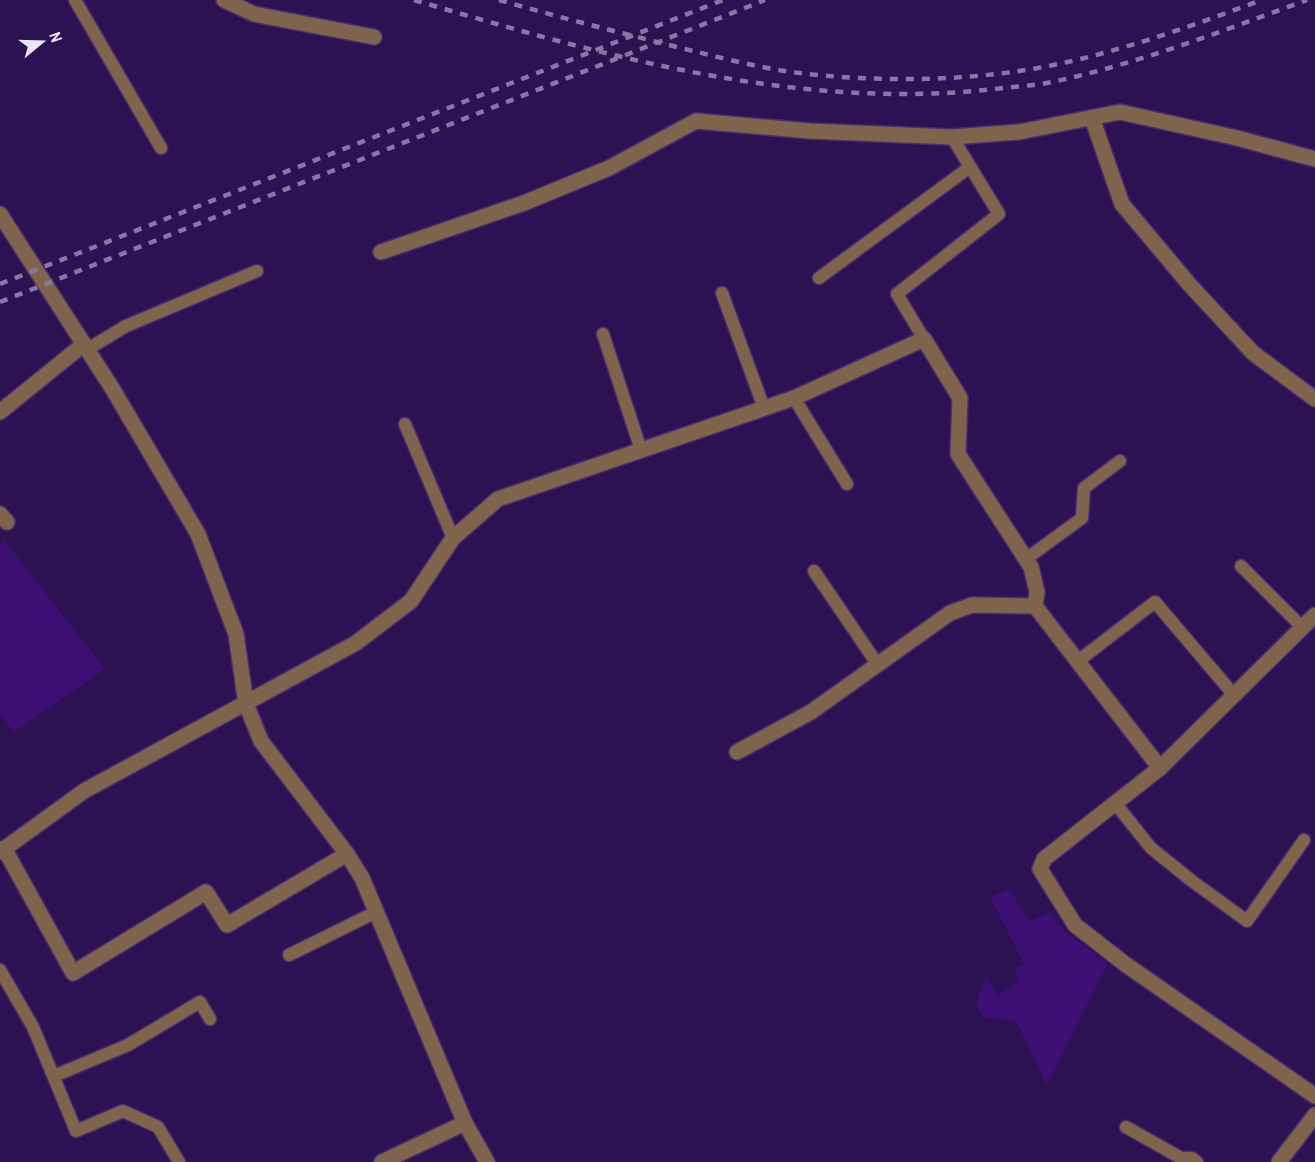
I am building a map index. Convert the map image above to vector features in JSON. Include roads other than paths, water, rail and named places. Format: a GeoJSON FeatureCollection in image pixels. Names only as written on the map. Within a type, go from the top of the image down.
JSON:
{"type":"FeatureCollection","features":[{"type":"Feature","properties":{"kind":"street"},"geometry":{"type":"LineString","coordinates":[[224,0],[254,14],[374,37]]}},
{"type":"Feature","properties":{"kind":"street"},"geometry":{"type":"LineString","coordinates":[[381,252],[534,199],[609,168],[696,121],[810,131],[951,137],[1018,132],[1120,112],[1237,138],[1315,159]]}},
{"type":"Feature","properties":{"kind":"street"},"geometry":{"type":"LineString","coordinates":[[1092,118],[1122,204],[1189,284],[1253,353],[1315,399]]}},
{"type":"Feature","properties":{"kind":"street"},"geometry":{"type":"LineString","coordinates":[[0,214],[112,388],[198,534],[236,634],[246,704],[261,741],[348,854],[362,878],[465,1123],[487,1162]]}},
{"type":"Feature","properties":{"kind":"street"},"geometry":{"type":"LineString","coordinates":[[348,854],[227,925],[206,892],[73,973],[2,850],[84,791],[356,644],[411,601],[453,538],[498,499],[794,398],[924,339],[960,398],[958,454],[1031,567],[1037,592],[1035,606],[1160,768]]}},
{"type":"Feature","properties":{"kind":"street"},"geometry":{"type":"LineString","coordinates":[[0,412],[86,347]]}},
{"type":"Feature","properties":{"kind":"street"},"geometry":{"type":"LineString","coordinates":[[737,752],[811,712],[950,613],[972,605],[1035,606]]}},
{"type":"Feature","properties":{"kind":"street"},"geometry":{"type":"LineString","coordinates":[[1315,615],[1160,768],[1044,859],[1040,869],[1074,925],[1125,964],[1315,1096]]}},
{"type":"Feature","properties":{"kind":"street"},"geometry":{"type":"LineString","coordinates":[[1279,1162],[1315,1115]]}},
{"type":"Feature","properties":{"kind":"street"},"geometry":{"type":"LineString","coordinates":[[382,1162],[465,1123]]}},
{"type":"Feature","properties":{"kind":"lane"},"geometry":{"type":"LineString","coordinates":[[75,0],[161,148]]}},
{"type":"Feature","properties":{"kind":"lane"},"geometry":{"type":"LineString","coordinates":[[924,339],[897,294],[999,214],[951,137]]}},
{"type":"Feature","properties":{"kind":"lane"},"geometry":{"type":"LineString","coordinates":[[819,278],[970,167]]}},
{"type":"Feature","properties":{"kind":"lane"},"geometry":{"type":"LineString","coordinates":[[86,347],[126,326],[257,271]]}},
{"type":"Feature","properties":{"kind":"lane"},"geometry":{"type":"LineString","coordinates":[[722,293],[764,408]]}},
{"type":"Feature","properties":{"kind":"lane"},"geometry":{"type":"LineString","coordinates":[[603,334],[641,450]]}},
{"type":"Feature","properties":{"kind":"lane"},"geometry":{"type":"LineString","coordinates":[[794,398],[847,484]]}},
{"type":"Feature","properties":{"kind":"lane"},"geometry":{"type":"LineString","coordinates":[[405,424],[453,538]]}},
{"type":"Feature","properties":{"kind":"lane"},"geometry":{"type":"LineString","coordinates":[[1026,559],[1082,518],[1084,488],[1120,460]]}},
{"type":"Feature","properties":{"kind":"lane"},"geometry":{"type":"LineString","coordinates":[[1241,566],[1303,628]]}},
{"type":"Feature","properties":{"kind":"lane"},"geometry":{"type":"LineString","coordinates":[[814,571],[878,665]]}},
{"type":"Feature","properties":{"kind":"lane"},"geometry":{"type":"LineString","coordinates":[[1078,661],[1155,602],[1234,695]]}},
{"type":"Feature","properties":{"kind":"lane"},"geometry":{"type":"LineString","coordinates":[[1115,803],[1151,848],[1247,921],[1305,840]]}},
{"type":"Feature","properties":{"kind":"lane"},"geometry":{"type":"LineString","coordinates":[[289,955],[376,912]]}},
{"type":"Feature","properties":{"kind":"lane"},"geometry":{"type":"LineString","coordinates":[[0,970],[33,1027],[76,1131],[123,1111],[158,1127],[179,1162]]}},
{"type":"Feature","properties":{"kind":"lane"},"geometry":{"type":"LineString","coordinates":[[54,1076],[128,1045],[200,1002],[210,1019]]}},
{"type":"Feature","properties":{"kind":"lane"},"geometry":{"type":"LineString","coordinates":[[1126,1127],[1181,1158],[1192,1158],[1197,1162]]}},
{"type":"Feature","properties":{"kind":"railway"},"geometry":{"type":"LineString","coordinates":[[414,0],[558,41],[705,74],[779,86],[853,93],[928,94],[1057,81],[1121,65],[1183,45],[1307,0]]}},
{"type":"Feature","properties":{"kind":"railway"},"geometry":{"type":"LineString","coordinates":[[499,0],[765,68],[824,76],[892,79],[997,74],[1063,63],[1139,43],[1262,0]]}},
{"type":"Feature","properties":{"kind":"railway"},"geometry":{"type":"LineString","coordinates":[[0,284],[723,0]]}},
{"type":"Feature","properties":{"kind":"railway"},"geometry":{"type":"LineString","coordinates":[[0,302],[765,0]]}}]}
